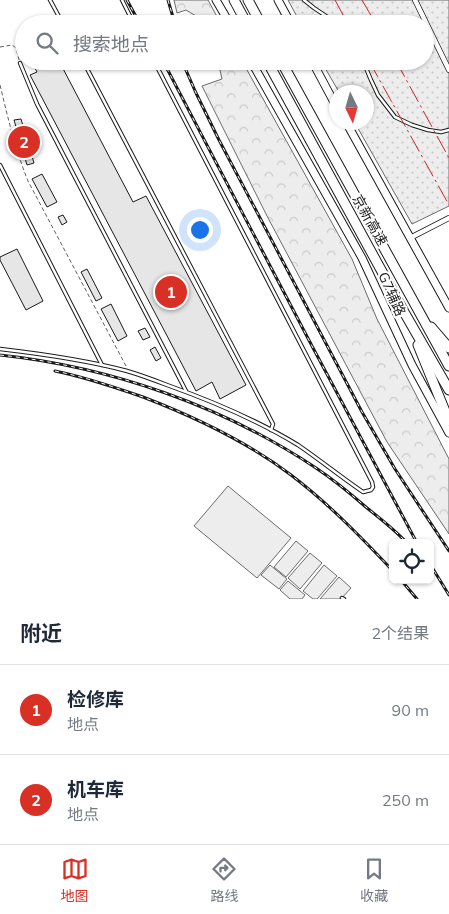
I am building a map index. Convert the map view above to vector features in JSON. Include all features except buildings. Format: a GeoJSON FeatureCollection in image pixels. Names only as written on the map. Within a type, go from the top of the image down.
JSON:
{"type":"FeatureCollection","features":[{"type":"Feature","properties":{"kind":"highway"},"geometry":{"type":"LineString","coordinates":[[234,0],[242,15]]}},
{"type":"Feature","properties":{"kind":"highway"},"geometry":{"type":"LineString","coordinates":[[248,0],[256,15]]}},
{"type":"Feature","properties":{"kind":"highway","name":"京新高速"},"geometry":{"type":"LineString","coordinates":[[273,70],[404,312],[449,390]]}},
{"type":"Feature","properties":{"kind":"highway","name":"京新高速"},"geometry":{"type":"LineString","coordinates":[[287,70],[449,366]]}},
{"type":"Feature","properties":{"kind":"highway"},"geometry":{"type":"LineString","coordinates":[[417,310],[449,348]]}},
{"type":"Feature","properties":{"kind":"highway"},"geometry":{"type":"LineString","coordinates":[[404,312],[449,422]]}},
{"type":"Feature","properties":{"kind":"street"},"geometry":{"type":"LineString","coordinates":[[216,0],[225,15]]}},
{"type":"Feature","properties":{"kind":"street"},"geometry":{"type":"LineString","coordinates":[[278,0],[286,15]]}},
{"type":"Feature","properties":{"kind":"street"},"geometry":{"type":"LineString","coordinates":[[415,0],[422,15]]}},
{"type":"Feature","properties":{"kind":"street"},"geometry":{"type":"LineString","coordinates":[[434,39],[449,70]]}},
{"type":"Feature","properties":{"kind":"street","name":"G7辅路"},"geometry":{"type":"LineString","coordinates":[[256,70],[362,258],[412,365],[449,433]]}},
{"type":"Feature","properties":{"kind":"street"},"geometry":{"type":"LineString","coordinates":[[317,70],[329,93]]}},
{"type":"Feature","properties":{"kind":"street"},"geometry":{"type":"LineString","coordinates":[[350,130],[449,308]]}},
{"type":"Feature","properties":{"kind":"street"},"geometry":{"type":"LineString","coordinates":[[410,238],[449,218]]}},
{"type":"Feature","properties":{"kind":"lane"},"geometry":{"type":"LineString","coordinates":[[50,0],[58,15]]}},
{"type":"Feature","properties":{"kind":"lane"},"geometry":{"type":"LineString","coordinates":[[122,0],[130,15]]}},
{"type":"Feature","properties":{"kind":"lane"},"geometry":{"type":"LineString","coordinates":[[304,0],[324,15]]}},
{"type":"Feature","properties":{"kind":"lane"},"geometry":{"type":"LineString","coordinates":[[23,70],[36,104],[186,392]]}},
{"type":"Feature","properties":{"kind":"lane"},"geometry":{"type":"LineString","coordinates":[[88,70],[273,424],[272,430]]}},
{"type":"Feature","properties":{"kind":"lane"},"geometry":{"type":"LineString","coordinates":[[0,349],[102,365],[128,371],[218,404],[298,445],[363,492],[371,490],[372,482],[159,70]]}},
{"type":"Feature","properties":{"kind":"lane"},"geometry":{"type":"LineString","coordinates":[[367,70],[378,95],[395,117],[428,130],[441,132],[449,130]]}},
{"type":"Feature","properties":{"kind":"lane"},"geometry":{"type":"LineString","coordinates":[[0,165],[102,365]]}},
{"type":"Feature","properties":{"kind":"path"},"geometry":{"type":"LineString","coordinates":[[0,47],[12,45],[15,47]]}},
{"type":"Feature","properties":{"kind":"path"},"geometry":{"type":"LineString","coordinates":[[0,85],[18,157],[28,180],[128,371]]}},
{"type":"Feature","properties":{"kind":"green space"},"geometry":{"type":"Polygon","coordinates":[[[174,0],[208,0],[216,15],[194,15],[186,10],[177,13],[174,0]]]}},
{"type":"Feature","properties":{"kind":"green space"},"geometry":{"type":"Polygon","coordinates":[[[288,0],[449,0],[449,206],[412,224],[359,130],[374,130],[374,85],[335,85],[326,70],[434,70],[434,15],[296,15],[288,0]]]}},
{"type":"Feature","properties":{"kind":"green space"},"geometry":{"type":"Polygon","coordinates":[[[220,70],[247,70],[352,259],[377,319],[449,459],[449,534],[387,442],[267,216],[202,86],[222,79],[220,70]]]}},
{"type":"Feature","properties":{"kind":"shaded area"},"geometry":{"type":"Polygon","coordinates":[[[228,486],[291,538],[257,578],[194,526],[228,486]]]}},
{"type":"Feature","properties":{"kind":"shaded area"},"geometry":{"type":"Polygon","coordinates":[[[296,541],[308,551],[286,577],[274,567],[296,541]]]}},
{"type":"Feature","properties":{"kind":"shaded area"},"geometry":{"type":"Polygon","coordinates":[[[310,553],[322,563],[300,589],[288,578],[310,553]]]}},
{"type":"Feature","properties":{"kind":"shaded area"},"geometry":{"type":"Polygon","coordinates":[[[270,565],[287,579],[279,589],[261,575],[270,565]]]}},
{"type":"Feature","properties":{"kind":"shaded area"},"geometry":{"type":"Polygon","coordinates":[[[324,565],[337,576],[317,599],[313,599],[303,591],[324,565]]]}},
{"type":"Feature","properties":{"kind":"shaded area"},"geometry":{"type":"Polygon","coordinates":[[[339,577],[351,588],[341,599],[320,599],[339,577]]]}},
{"type":"Feature","properties":{"kind":"shaded area"},"geometry":{"type":"Polygon","coordinates":[[[288,581],[305,595],[302,599],[290,599],[280,590],[288,581]]]}},
{"type":"Feature","properties":{"kind":"railway"},"geometry":{"type":"LineString","coordinates":[[127,0],[135,15]]}},
{"type":"Feature","properties":{"kind":"railway"},"geometry":{"type":"LineString","coordinates":[[168,0],[172,15]]}},
{"type":"Feature","properties":{"kind":"railway"},"geometry":{"type":"LineString","coordinates":[[168,70],[415,539]]}},
{"type":"Feature","properties":{"kind":"railway"},"geometry":{"type":"LineString","coordinates":[[186,70],[219,140],[362,412],[395,469],[449,551]]}},
{"type":"Feature","properties":{"kind":"railway"},"geometry":{"type":"LineString","coordinates":[[0,355],[83,369],[165,393],[204,408],[280,446],[323,473],[383,520],[403,539]]}},
{"type":"Feature","properties":{"kind":"railway"},"geometry":{"type":"LineString","coordinates":[[55,371],[99,382],[143,397],[220,431],[256,451],[291,475],[318,497],[389,567]]}},
{"type":"Feature","properties":{"kind":"railway"},"geometry":{"type":"LineString","coordinates":[[434,571],[449,595]]}},
{"type":"Feature","properties":{"kind":"railway"},"geometry":{"type":"LineString","coordinates":[[404,584],[417,599]]}},
{"type":"Feature","properties":{"kind":"power"},"geometry":{"type":"LineString","coordinates":[[335,0],[343,15]]}},
{"type":"Feature","properties":{"kind":"power"},"geometry":{"type":"LineString","coordinates":[[362,0],[371,15]]}},
{"type":"Feature","properties":{"kind":"power"},"geometry":{"type":"LineString","coordinates":[[374,70],[449,205]]}},
{"type":"Feature","properties":{"kind":"power"},"geometry":{"type":"LineString","coordinates":[[401,70],[449,158]]}},
{"type":"Feature","properties":{"kind":"place","name":"机车库"},"geometry":{"type":"Point","coordinates":[24,142]}},
{"type":"Feature","properties":{"kind":"place","name":"检修库"},"geometry":{"type":"Point","coordinates":[171,292]}}]}
